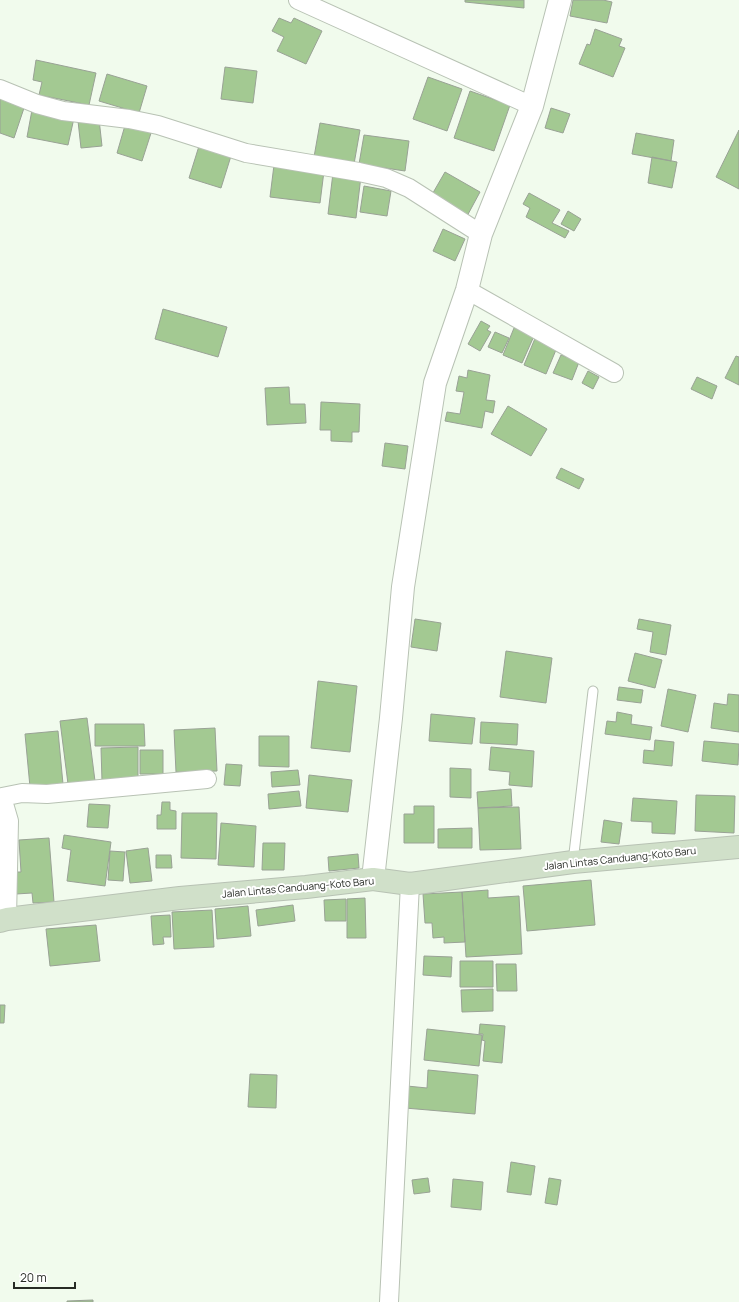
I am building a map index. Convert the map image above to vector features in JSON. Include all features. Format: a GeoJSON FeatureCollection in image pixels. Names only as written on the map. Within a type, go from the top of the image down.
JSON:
{"type":"FeatureCollection","features":[{"type":"Feature","properties":{"kind":"main road","name":"Jalan Lintas Canduang-Koto Baru"},"geometry":{"type":"LineString","coordinates":[[3,920],[180,898],[306,887],[373,879],[410,884],[573,862],[739,847]]}},
{"type":"Feature","properties":{"kind":"street"},"geometry":{"type":"LineString","coordinates":[[298,0],[532,106]]}},
{"type":"Feature","properties":{"kind":"street"},"geometry":{"type":"LineString","coordinates":[[373,879],[391,718],[403,587],[435,383],[467,290],[481,234],[532,106],[560,0]]}},
{"type":"Feature","properties":{"kind":"street"},"geometry":{"type":"LineString","coordinates":[[0,89],[37,104],[63,111],[129,119],[158,125],[246,153],[386,178],[409,188],[481,234]]}},
{"type":"Feature","properties":{"kind":"street"},"geometry":{"type":"LineString","coordinates":[[467,290],[614,373]]}},
{"type":"Feature","properties":{"kind":"street"},"geometry":{"type":"LineString","coordinates":[[3,920],[9,821],[2,797],[22,793],[47,794],[207,779]]}},
{"type":"Feature","properties":{"kind":"street"},"geometry":{"type":"LineString","coordinates":[[389,1302],[410,884]]}},
{"type":"Feature","properties":{"kind":"lane"},"geometry":{"type":"LineString","coordinates":[[573,862],[593,691]]}},
{"type":"Feature","properties":{"kind":"building"},"geometry":{"type":"Polygon","coordinates":[[[465,0],[524,0],[524,8],[465,2],[465,0]]]}},
{"type":"Feature","properties":{"kind":"building"},"geometry":{"type":"Polygon","coordinates":[[[573,0],[603,0],[612,2],[607,23],[570,16],[573,0]]]}},
{"type":"Feature","properties":{"kind":"building"},"geometry":{"type":"Polygon","coordinates":[[[279,18],[291,23],[294,18],[322,31],[306,64],[277,51],[284,37],[272,31],[279,18]]]}},
{"type":"Feature","properties":{"kind":"building"},"geometry":{"type":"Polygon","coordinates":[[[595,29],[622,39],[619,46],[625,48],[613,77],[579,64],[587,44],[590,45],[595,29]]]}},
{"type":"Feature","properties":{"kind":"building"},"geometry":{"type":"Polygon","coordinates":[[[36,60],[96,73],[89,105],[39,95],[42,82],[33,80],[36,60]]]}},
{"type":"Feature","properties":{"kind":"building"},"geometry":{"type":"Polygon","coordinates":[[[225,67],[257,71],[253,103],[221,99],[225,67]]]}},
{"type":"Feature","properties":{"kind":"building"},"geometry":{"type":"Polygon","coordinates":[[[107,74],[147,86],[139,113],[99,101],[107,74]]]}},
{"type":"Feature","properties":{"kind":"building"},"geometry":{"type":"Polygon","coordinates":[[[428,77],[462,89],[447,131],[413,119],[428,77]]]}},
{"type":"Feature","properties":{"kind":"building"},"geometry":{"type":"Polygon","coordinates":[[[470,91],[510,105],[494,151],[454,138],[470,91]]]}},
{"type":"Feature","properties":{"kind":"building"},"geometry":{"type":"Polygon","coordinates":[[[0,97],[25,105],[14,138],[0,133],[0,97]]]}},
{"type":"Feature","properties":{"kind":"building"},"geometry":{"type":"Polygon","coordinates":[[[551,108],[570,114],[563,133],[545,128],[551,108]]]}},
{"type":"Feature","properties":{"kind":"building"},"geometry":{"type":"Polygon","coordinates":[[[32,110],[74,118],[68,145],[27,137],[32,110]]]}},
{"type":"Feature","properties":{"kind":"building"},"geometry":{"type":"Polygon","coordinates":[[[99,119],[102,146],[81,148],[78,121],[99,119]]]}},
{"type":"Feature","properties":{"kind":"building"},"geometry":{"type":"Polygon","coordinates":[[[126,122],[152,130],[142,161],[117,153],[126,122]]]}},
{"type":"Feature","properties":{"kind":"building"},"geometry":{"type":"Polygon","coordinates":[[[320,123],[360,130],[354,164],[314,157],[320,123]]]}},
{"type":"Feature","properties":{"kind":"building"},"geometry":{"type":"Polygon","coordinates":[[[739,130],[739,189],[716,177],[739,130]]]}},
{"type":"Feature","properties":{"kind":"building"},"geometry":{"type":"Polygon","coordinates":[[[636,133],[674,140],[671,161],[632,154],[636,133]]]}},
{"type":"Feature","properties":{"kind":"building"},"geometry":{"type":"Polygon","coordinates":[[[364,135],[409,141],[405,171],[359,164],[364,135]]]}},
{"type":"Feature","properties":{"kind":"building"},"geometry":{"type":"Polygon","coordinates":[[[199,146],[231,156],[221,188],[189,178],[199,146]]]}},
{"type":"Feature","properties":{"kind":"building"},"geometry":{"type":"Polygon","coordinates":[[[652,157],[677,162],[672,188],[648,183],[652,157]]]}},
{"type":"Feature","properties":{"kind":"building"},"geometry":{"type":"Polygon","coordinates":[[[274,165],[324,171],[320,203],[270,197],[274,165]]]}},
{"type":"Feature","properties":{"kind":"building"},"geometry":{"type":"Polygon","coordinates":[[[445,172],[480,192],[466,218],[430,198],[445,172]]]}},
{"type":"Feature","properties":{"kind":"building"},"geometry":{"type":"Polygon","coordinates":[[[333,173],[361,176],[356,218],[328,214],[333,173]]]}},
{"type":"Feature","properties":{"kind":"building"},"geometry":{"type":"Polygon","coordinates":[[[364,186],[391,191],[387,216],[360,212],[364,186]]]}},
{"type":"Feature","properties":{"kind":"building"},"geometry":{"type":"Polygon","coordinates":[[[529,193],[560,210],[552,223],[569,231],[565,238],[526,217],[530,208],[523,204],[529,193]]]}},
{"type":"Feature","properties":{"kind":"building"},"geometry":{"type":"Polygon","coordinates":[[[568,211],[581,219],[574,231],[561,224],[568,211]]]}},
{"type":"Feature","properties":{"kind":"building"},"geometry":{"type":"Polygon","coordinates":[[[443,229],[465,239],[455,261],[433,251],[443,229]]]}},
{"type":"Feature","properties":{"kind":"building"},"geometry":{"type":"Polygon","coordinates":[[[163,309],[227,327],[218,357],[155,339],[163,309]]]}},
{"type":"Feature","properties":{"kind":"building"},"geometry":{"type":"Polygon","coordinates":[[[481,321],[490,326],[487,330],[491,332],[480,351],[468,344],[481,321]]]}},
{"type":"Feature","properties":{"kind":"building"},"geometry":{"type":"Polygon","coordinates":[[[514,328],[534,336],[522,363],[503,355],[514,328]]]}},
{"type":"Feature","properties":{"kind":"building"},"geometry":{"type":"Polygon","coordinates":[[[495,332],[509,338],[502,353],[488,347],[495,332]]]}},
{"type":"Feature","properties":{"kind":"building"},"geometry":{"type":"Polygon","coordinates":[[[536,336],[558,345],[546,374],[524,365],[536,336]]]}},
{"type":"Feature","properties":{"kind":"building"},"geometry":{"type":"Polygon","coordinates":[[[561,355],[579,362],[572,380],[553,373],[561,355]]]}},
{"type":"Feature","properties":{"kind":"building"},"geometry":{"type":"Polygon","coordinates":[[[736,356],[739,357],[739,385],[725,378],[736,356]]]}},
{"type":"Feature","properties":{"kind":"building"},"geometry":{"type":"Polygon","coordinates":[[[468,370],[490,375],[486,400],[495,401],[493,413],[485,411],[482,428],[445,421],[447,412],[460,414],[464,392],[456,391],[459,376],[467,378],[468,370]]]}},
{"type":"Feature","properties":{"kind":"building"},"geometry":{"type":"Polygon","coordinates":[[[588,371],[599,377],[593,389],[582,383],[588,371]]]}},
{"type":"Feature","properties":{"kind":"building"},"geometry":{"type":"Polygon","coordinates":[[[697,377],[717,386],[712,399],[691,389],[697,377]]]}},
{"type":"Feature","properties":{"kind":"building"},"geometry":{"type":"Polygon","coordinates":[[[289,387],[290,404],[305,404],[306,423],[267,425],[265,388],[289,387]]]}},
{"type":"Feature","properties":{"kind":"building"},"geometry":{"type":"Polygon","coordinates":[[[321,402],[360,404],[359,432],[352,432],[352,442],[331,441],[331,430],[320,430],[321,402]]]}},
{"type":"Feature","properties":{"kind":"building"},"geometry":{"type":"Polygon","coordinates":[[[508,406],[547,429],[531,456],[491,434],[508,406]]]}},
{"type":"Feature","properties":{"kind":"building"},"geometry":{"type":"Polygon","coordinates":[[[385,443],[408,446],[405,469],[382,466],[385,443]]]}},
{"type":"Feature","properties":{"kind":"building"},"geometry":{"type":"Polygon","coordinates":[[[561,468],[584,479],[579,489],[556,478],[561,468]]]}},
{"type":"Feature","properties":{"kind":"building"},"geometry":{"type":"Polygon","coordinates":[[[415,619],[441,623],[437,651],[411,647],[415,619]]]}},
{"type":"Feature","properties":{"kind":"building"},"geometry":{"type":"Polygon","coordinates":[[[639,619],[671,625],[666,655],[650,652],[653,632],[637,629],[639,619]]]}},
{"type":"Feature","properties":{"kind":"building"},"geometry":{"type":"Polygon","coordinates":[[[506,651],[552,658],[546,703],[500,697],[506,651]]]}},
{"type":"Feature","properties":{"kind":"building"},"geometry":{"type":"Polygon","coordinates":[[[635,653],[662,660],[655,688],[628,681],[635,653]]]}},
{"type":"Feature","properties":{"kind":"building"},"geometry":{"type":"Polygon","coordinates":[[[318,681],[357,686],[350,752],[311,748],[318,681]]]}},
{"type":"Feature","properties":{"kind":"building"},"geometry":{"type":"Polygon","coordinates":[[[619,687],[643,690],[641,703],[617,700],[619,687]]]}},
{"type":"Feature","properties":{"kind":"building"},"geometry":{"type":"Polygon","coordinates":[[[668,689],[696,695],[688,732],[661,726],[668,689]]]}},
{"type":"Feature","properties":{"kind":"building"},"geometry":{"type":"Polygon","coordinates":[[[728,694],[739,695],[739,732],[711,728],[714,703],[727,705],[728,694]]]}},
{"type":"Feature","properties":{"kind":"building"},"geometry":{"type":"Polygon","coordinates":[[[617,712],[632,715],[631,724],[652,727],[650,740],[605,734],[607,721],[616,722],[617,712]]]}},
{"type":"Feature","properties":{"kind":"building"},"geometry":{"type":"Polygon","coordinates":[[[431,714],[475,718],[472,744],[429,741],[431,714]]]}},
{"type":"Feature","properties":{"kind":"building"},"geometry":{"type":"Polygon","coordinates":[[[87,718],[95,781],[68,784],[60,721],[87,718]]]}},
{"type":"Feature","properties":{"kind":"building"},"geometry":{"type":"Polygon","coordinates":[[[481,722],[518,724],[517,745],[480,743],[481,722]]]}},
{"type":"Feature","properties":{"kind":"building"},"geometry":{"type":"Polygon","coordinates":[[[95,724],[144,724],[145,746],[95,746],[95,724]]]}},
{"type":"Feature","properties":{"kind":"building"},"geometry":{"type":"Polygon","coordinates":[[[215,728],[217,771],[176,772],[174,730],[215,728]]]}},
{"type":"Feature","properties":{"kind":"building"},"geometry":{"type":"Polygon","coordinates":[[[58,731],[63,784],[30,787],[25,734],[58,731]]]}},
{"type":"Feature","properties":{"kind":"building"},"geometry":{"type":"Polygon","coordinates":[[[259,736],[289,736],[289,767],[259,766],[259,736]]]}},
{"type":"Feature","properties":{"kind":"building"},"geometry":{"type":"Polygon","coordinates":[[[655,740],[674,742],[672,766],[643,763],[644,750],[654,751],[655,740]]]}},
{"type":"Feature","properties":{"kind":"building"},"geometry":{"type":"Polygon","coordinates":[[[704,741],[739,744],[738,765],[702,761],[704,741]]]}},
{"type":"Feature","properties":{"kind":"building"},"geometry":{"type":"Polygon","coordinates":[[[138,747],[138,781],[102,781],[101,748],[138,747]]]}},
{"type":"Feature","properties":{"kind":"building"},"geometry":{"type":"Polygon","coordinates":[[[491,747],[534,751],[532,787],[509,785],[510,772],[489,770],[491,747]]]}},
{"type":"Feature","properties":{"kind":"building"},"geometry":{"type":"Polygon","coordinates":[[[140,750],[163,750],[163,774],[140,774],[140,750]]]}},
{"type":"Feature","properties":{"kind":"building"},"geometry":{"type":"Polygon","coordinates":[[[226,764],[242,765],[240,786],[224,785],[226,764]]]}},
{"type":"Feature","properties":{"kind":"building"},"geometry":{"type":"Polygon","coordinates":[[[450,768],[471,769],[471,798],[450,797],[450,768]]]}},
{"type":"Feature","properties":{"kind":"building"},"geometry":{"type":"Polygon","coordinates":[[[298,770],[300,785],[272,787],[271,772],[298,770]]]}},
{"type":"Feature","properties":{"kind":"building"},"geometry":{"type":"Polygon","coordinates":[[[309,775],[352,780],[348,812],[306,808],[309,775]]]}},
{"type":"Feature","properties":{"kind":"building"},"geometry":{"type":"Polygon","coordinates":[[[511,789],[512,806],[478,808],[477,792],[511,789]]]}},
{"type":"Feature","properties":{"kind":"building"},"geometry":{"type":"Polygon","coordinates":[[[299,791],[301,806],[269,809],[268,794],[299,791]]]}},
{"type":"Feature","properties":{"kind":"building"},"geometry":{"type":"Polygon","coordinates":[[[696,795],[735,796],[734,833],[695,831],[696,795]]]}},
{"type":"Feature","properties":{"kind":"building"},"geometry":{"type":"Polygon","coordinates":[[[633,798],[677,801],[675,834],[652,833],[652,822],[631,821],[633,798]]]}},
{"type":"Feature","properties":{"kind":"building"},"geometry":{"type":"Polygon","coordinates":[[[162,802],[170,802],[170,810],[176,811],[176,829],[157,829],[157,815],[161,815],[162,802]]]}},
{"type":"Feature","properties":{"kind":"building"},"geometry":{"type":"Polygon","coordinates":[[[89,804],[110,805],[108,828],[87,827],[89,804]]]}},
{"type":"Feature","properties":{"kind":"building"},"geometry":{"type":"Polygon","coordinates":[[[414,806],[434,806],[434,843],[404,843],[404,814],[414,814],[414,806]]]}},
{"type":"Feature","properties":{"kind":"building"},"geometry":{"type":"Polygon","coordinates":[[[519,807],[521,849],[480,850],[478,808],[519,807]]]}},
{"type":"Feature","properties":{"kind":"building"},"geometry":{"type":"Polygon","coordinates":[[[182,813],[217,813],[216,859],[181,858],[182,813]]]}},
{"type":"Feature","properties":{"kind":"building"},"geometry":{"type":"Polygon","coordinates":[[[604,820],[622,823],[619,844],[601,842],[604,820]]]}},
{"type":"Feature","properties":{"kind":"building"},"geometry":{"type":"Polygon","coordinates":[[[221,823],[256,826],[254,867],[218,865],[221,823]]]}},
{"type":"Feature","properties":{"kind":"building"},"geometry":{"type":"Polygon","coordinates":[[[472,828],[472,848],[438,848],[438,829],[472,828]]]}},
{"type":"Feature","properties":{"kind":"building"},"geometry":{"type":"Polygon","coordinates":[[[64,835],[111,842],[105,886],[67,881],[71,850],[62,848],[64,835]]]}},
{"type":"Feature","properties":{"kind":"building"},"geometry":{"type":"Polygon","coordinates":[[[49,838],[54,902],[33,903],[32,893],[16,894],[14,872],[21,872],[19,840],[49,838]]]}},
{"type":"Feature","properties":{"kind":"building"},"geometry":{"type":"Polygon","coordinates":[[[263,843],[285,843],[284,870],[262,870],[263,843]]]}},
{"type":"Feature","properties":{"kind":"building"},"geometry":{"type":"Polygon","coordinates":[[[148,848],[152,881],[130,883],[126,851],[148,848]]]}},
{"type":"Feature","properties":{"kind":"building"},"geometry":{"type":"Polygon","coordinates":[[[110,851],[125,852],[123,881],[108,880],[110,851]]]}},
{"type":"Feature","properties":{"kind":"building"},"geometry":{"type":"Polygon","coordinates":[[[358,854],[359,868],[329,871],[328,857],[358,854]]]}},
{"type":"Feature","properties":{"kind":"building"},"geometry":{"type":"Polygon","coordinates":[[[156,855],[171,855],[172,868],[156,868],[156,855]]]}},
{"type":"Feature","properties":{"kind":"building"},"geometry":{"type":"Polygon","coordinates":[[[591,880],[595,925],[527,931],[523,886],[591,880]]]}},
{"type":"Feature","properties":{"kind":"building"},"geometry":{"type":"Polygon","coordinates":[[[488,890],[488,898],[519,896],[522,954],[466,957],[462,892],[488,890]]]}},
{"type":"Feature","properties":{"kind":"building"},"geometry":{"type":"Polygon","coordinates":[[[462,892],[465,942],[444,943],[444,937],[433,938],[432,923],[425,923],[423,894],[462,892]]]}},
{"type":"Feature","properties":{"kind":"building"},"geometry":{"type":"Polygon","coordinates":[[[365,898],[366,938],[347,938],[347,899],[365,898]]]}},
{"type":"Feature","properties":{"kind":"building"},"geometry":{"type":"Polygon","coordinates":[[[346,899],[346,921],[325,921],[324,900],[346,899]]]}},
{"type":"Feature","properties":{"kind":"building"},"geometry":{"type":"Polygon","coordinates":[[[293,905],[295,921],[258,926],[256,910],[293,905]]]}},
{"type":"Feature","properties":{"kind":"building"},"geometry":{"type":"Polygon","coordinates":[[[248,906],[251,936],[217,939],[215,909],[248,906]]]}},
{"type":"Feature","properties":{"kind":"building"},"geometry":{"type":"Polygon","coordinates":[[[212,910],[214,947],[174,949],[172,912],[212,910]]]}},
{"type":"Feature","properties":{"kind":"building"},"geometry":{"type":"Polygon","coordinates":[[[170,915],[171,937],[163,937],[164,944],[153,945],[151,916],[170,915]]]}},
{"type":"Feature","properties":{"kind":"building"},"geometry":{"type":"Polygon","coordinates":[[[96,925],[100,961],[50,966],[46,929],[96,925]]]}},
{"type":"Feature","properties":{"kind":"building"},"geometry":{"type":"Polygon","coordinates":[[[424,956],[452,957],[451,977],[423,975],[424,956]]]}},
{"type":"Feature","properties":{"kind":"building"},"geometry":{"type":"Polygon","coordinates":[[[460,961],[493,961],[493,987],[460,987],[460,961]]]}},
{"type":"Feature","properties":{"kind":"building"},"geometry":{"type":"Polygon","coordinates":[[[496,964],[516,964],[517,991],[497,991],[496,964]]]}},
{"type":"Feature","properties":{"kind":"building"},"geometry":{"type":"Polygon","coordinates":[[[493,989],[493,1011],[462,1012],[461,990],[493,989]]]}},
{"type":"Feature","properties":{"kind":"building"},"geometry":{"type":"Polygon","coordinates":[[[0,1005],[5,1005],[4,1023],[0,1023],[0,1005]]]}},
{"type":"Feature","properties":{"kind":"building"},"geometry":{"type":"Polygon","coordinates":[[[480,1024],[505,1026],[502,1063],[483,1061],[485,1041],[482,1040],[483,1034],[479,1034],[480,1024]]]}},
{"type":"Feature","properties":{"kind":"building"},"geometry":{"type":"Polygon","coordinates":[[[427,1029],[482,1035],[479,1066],[424,1060],[427,1029]]]}},
{"type":"Feature","properties":{"kind":"building"},"geometry":{"type":"Polygon","coordinates":[[[428,1070],[478,1075],[475,1114],[405,1108],[407,1086],[427,1088],[428,1070]]]}},
{"type":"Feature","properties":{"kind":"building"},"geometry":{"type":"Polygon","coordinates":[[[250,1074],[277,1075],[276,1108],[248,1107],[250,1074]]]}},
{"type":"Feature","properties":{"kind":"building"},"geometry":{"type":"Polygon","coordinates":[[[511,1162],[535,1166],[531,1195],[507,1192],[511,1162]]]}},
{"type":"Feature","properties":{"kind":"building"},"geometry":{"type":"Polygon","coordinates":[[[428,1178],[430,1192],[414,1194],[412,1180],[428,1178]]]}},
{"type":"Feature","properties":{"kind":"building"},"geometry":{"type":"Polygon","coordinates":[[[549,1178],[561,1180],[557,1205],[545,1203],[549,1178]]]}},
{"type":"Feature","properties":{"kind":"building"},"geometry":{"type":"Polygon","coordinates":[[[453,1179],[483,1182],[481,1210],[451,1207],[453,1179]]]}},
{"type":"Feature","properties":{"kind":"building"},"geometry":{"type":"Polygon","coordinates":[[[93,1300],[93,1302],[67,1302],[67,1301],[93,1300]]]}}]}
